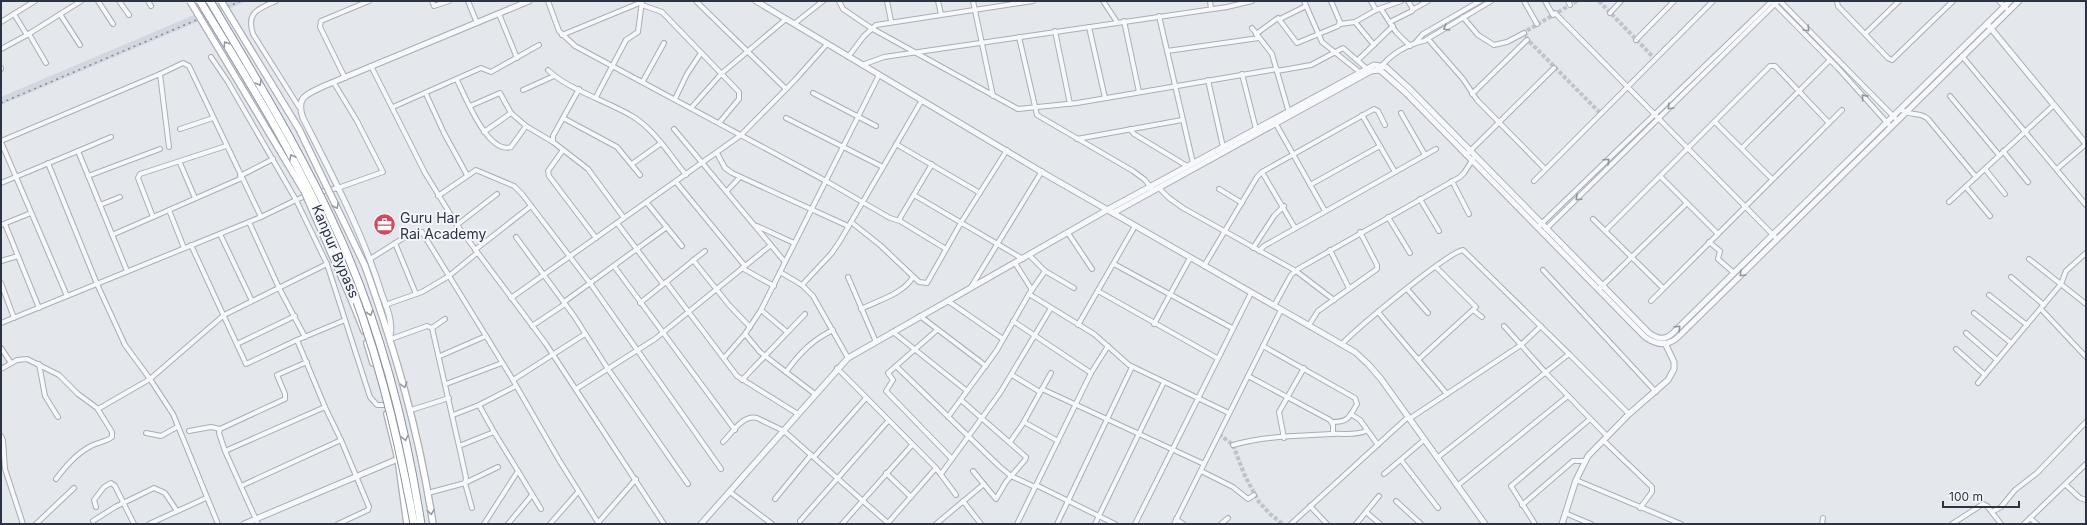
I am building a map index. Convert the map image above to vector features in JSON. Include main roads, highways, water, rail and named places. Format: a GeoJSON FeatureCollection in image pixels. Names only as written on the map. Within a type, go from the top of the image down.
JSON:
{"type":"FeatureCollection","features":[{"type":"Feature","properties":{"kind":"highway","name":"Kanpur Bypass"},"geometry":{"type":"LineString","coordinates":[[200,1],[287,147],[338,254],[363,318],[384,386],[403,464],[414,524]]}},
{"type":"Feature","properties":{"kind":"highway","name":"Kanpur Bypass"},"geometry":{"type":"LineString","coordinates":[[210,1],[291,138],[351,265],[378,338],[396,399],[411,465],[421,524]]}},
{"type":"Feature","properties":{"kind":"main road"},"geometry":{"type":"LineString","coordinates":[[190,1],[304,192],[352,301],[363,329],[385,405],[398,459],[407,524]]}},
{"type":"Feature","properties":{"kind":"main road"},"geometry":{"type":"LineString","coordinates":[[221,1],[299,129],[365,266],[390,338],[411,410],[433,524]]}},
{"type":"Feature","properties":{"kind":"tunnel"},"geometry":{"type":"LineString","coordinates":[[1577,1],[1528,30],[1524,36],[1600,113]]}},
{"type":"Feature","properties":{"kind":"tunnel"},"geometry":{"type":"LineString","coordinates":[[1599,1],[1655,59]]}},
{"type":"Feature","properties":{"kind":"tunnel"},"geometry":{"type":"LineString","coordinates":[[1219,434],[1233,445],[1245,476],[1259,502],[1270,514],[1283,524]]}},
{"type":"Feature","properties":{"kind":"railway"},"geometry":{"type":"LineString","coordinates":[[1,103],[241,1]]}},
{"type":"Feature","properties":{"kind":"place","name":"Guru Har Rai Academy"},"geometry":{"type":"Point","coordinates":[385,225]}}]}
